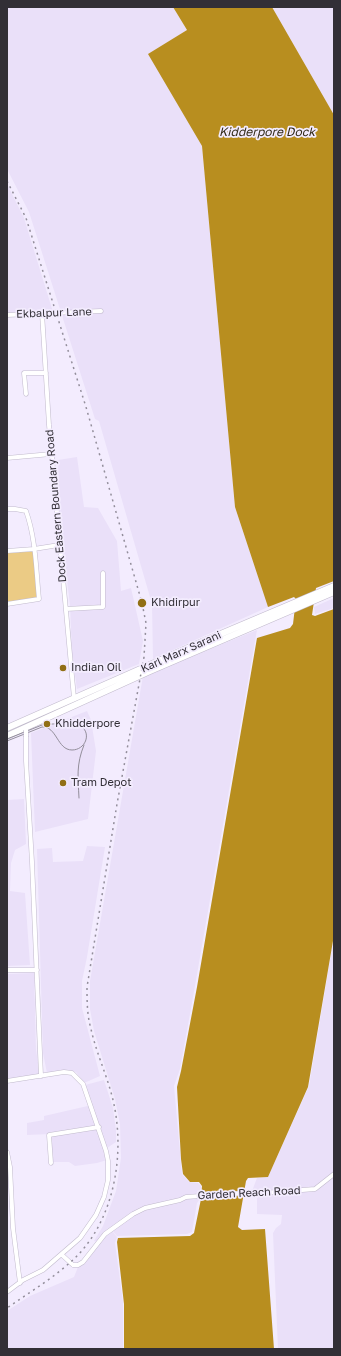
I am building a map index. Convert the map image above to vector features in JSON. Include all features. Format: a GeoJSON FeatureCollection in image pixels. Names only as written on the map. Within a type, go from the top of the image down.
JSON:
{"type":"FeatureCollection","features":[{"type":"Feature","properties":{"kind":"main road","name":"Karl Marx Sarani"},"geometry":{"type":"LineString","coordinates":[[7,728],[74,698],[330,592],[334,586]]}},
{"type":"Feature","properties":{"kind":"main road"},"geometry":{"type":"LineString","coordinates":[[7,736],[285,610]]}},
{"type":"Feature","properties":{"kind":"street","name":"Ekbalpur Lane"},"geometry":{"type":"LineString","coordinates":[[7,315],[101,311]]}},
{"type":"Feature","properties":{"kind":"street","name":"Dock Eastern Boundary Road"},"geometry":{"type":"LineString","coordinates":[[42,314],[51,454],[74,698]]}},
{"type":"Feature","properties":{"kind":"street"},"geometry":{"type":"LineString","coordinates":[[26,394],[24,373],[46,373]]}},
{"type":"Feature","properties":{"kind":"street"},"geometry":{"type":"LineString","coordinates":[[7,458],[51,454]]}},
{"type":"Feature","properties":{"kind":"street"},"geometry":{"type":"LineString","coordinates":[[7,509],[26,511],[34,549],[39,599],[7,604]]}},
{"type":"Feature","properties":{"kind":"street"},"geometry":{"type":"LineString","coordinates":[[7,551],[59,545]]}},
{"type":"Feature","properties":{"kind":"street"},"geometry":{"type":"LineString","coordinates":[[66,609],[103,607],[103,573]]}},
{"type":"Feature","properties":{"kind":"street"},"geometry":{"type":"LineString","coordinates":[[25,720],[41,1076]]}},
{"type":"Feature","properties":{"kind":"street"},"geometry":{"type":"LineString","coordinates":[[7,970],[37,970]]}},
{"type":"Feature","properties":{"kind":"street"},"geometry":{"type":"LineString","coordinates":[[7,1081],[64,1072],[72,1073],[83,1084],[99,1127],[108,1161],[108,1180],[104,1197],[89,1227],[62,1255],[43,1270],[7,1292]]}},
{"type":"Feature","properties":{"kind":"street"},"geometry":{"type":"LineString","coordinates":[[51,1163],[49,1135],[99,1127]]}},
{"type":"Feature","properties":{"kind":"street"},"geometry":{"type":"LineString","coordinates":[[7,1152],[10,1167],[13,1224],[20,1283]]}},
{"type":"Feature","properties":{"kind":"street","name":"Garden Reach Road"},"geometry":{"type":"LineString","coordinates":[[62,1255],[73,1265],[78,1265],[83,1262],[105,1234],[133,1214],[145,1208],[180,1200],[186,1197],[315,1189],[334,1174]]}},
{"type":"Feature","properties":{"kind":"street"},"geometry":{"type":"LineString","coordinates":[[7,1225],[13,1224]]}},
{"type":"Feature","properties":{"kind":"shaded area"},"geometry":{"type":"Polygon","coordinates":[[[7,7],[173,7],[187,30],[149,54],[202,146],[235,507],[268,607],[153,659],[152,604],[99,421],[95,419],[29,212],[7,169],[7,7]]]}},
{"type":"Feature","properties":{"kind":"shaded area"},"geometry":{"type":"Polygon","coordinates":[[[272,7],[334,7],[334,115],[272,7]]]}},
{"type":"Feature","properties":{"kind":"shaded area"},"geometry":{"type":"Polygon","coordinates":[[[7,184],[24,218],[53,312],[7,314],[7,184]]]}},
{"type":"Feature","properties":{"kind":"shaded area"},"geometry":{"type":"Polygon","coordinates":[[[77,457],[84,507],[98,508],[117,541],[121,591],[131,588],[143,641],[139,664],[77,689],[72,654],[70,605],[60,523],[58,460],[77,457]]]}},
{"type":"Feature","properties":{"kind":"shaded area"},"geometry":{"type":"Polygon","coordinates":[[[33,551],[38,598],[7,602],[7,553],[33,551]]]}},
{"type":"Feature","properties":{"kind":"shaded area"},"geometry":{"type":"Polygon","coordinates":[[[334,598],[334,608],[315,614],[314,607],[334,598]]]}},
{"type":"Feature","properties":{"kind":"shaded area"},"geometry":{"type":"Polygon","coordinates":[[[257,630],[180,1069],[174,1086],[182,1174],[189,1182],[198,1183],[201,1186],[200,1199],[197,1203],[192,1232],[187,1234],[117,1236],[110,1228],[97,1242],[94,1241],[103,1226],[116,1191],[121,1158],[120,1124],[115,1099],[94,1031],[90,1009],[90,981],[143,676],[257,630]]]}},
{"type":"Feature","properties":{"kind":"shaded area"},"geometry":{"type":"Polygon","coordinates":[[[87,711],[91,720],[96,751],[88,819],[35,832],[31,733],[87,711]]]}},
{"type":"Feature","properties":{"kind":"shaded area"},"geometry":{"type":"Polygon","coordinates":[[[24,799],[26,844],[15,850],[11,863],[10,891],[25,893],[30,965],[7,966],[7,800],[24,799]]]}},
{"type":"Feature","properties":{"kind":"shaded area"},"geometry":{"type":"Polygon","coordinates":[[[87,846],[105,847],[82,981],[82,1008],[100,1076],[84,1083],[76,1072],[68,1070],[47,1073],[43,1053],[37,849],[52,848],[53,862],[83,861],[87,846]]]}},
{"type":"Feature","properties":{"kind":"shaded area"},"geometry":{"type":"Polygon","coordinates":[[[334,936],[334,1172],[314,1188],[262,1192],[252,1191],[257,1178],[268,1177],[309,1086],[334,936]]]}},
{"type":"Feature","properties":{"kind":"shaded area"},"geometry":{"type":"Polygon","coordinates":[[[34,973],[36,1050],[40,1075],[7,1080],[7,974],[34,973]]]}},
{"type":"Feature","properties":{"kind":"shaded area"},"geometry":{"type":"Polygon","coordinates":[[[104,1080],[113,1108],[116,1130],[116,1142],[104,1150],[107,1160],[75,1166],[69,1162],[52,1162],[50,1134],[27,1135],[27,1123],[44,1120],[44,1116],[92,1105],[85,1085],[104,1080]]]}},
{"type":"Feature","properties":{"kind":"shaded area"},"geometry":{"type":"Polygon","coordinates":[[[334,1176],[334,1349],[278,1349],[273,1233],[281,1224],[282,1215],[257,1214],[257,1196],[315,1191],[334,1176]]]}},
{"type":"Feature","properties":{"kind":"shaded area"},"geometry":{"type":"Polygon","coordinates":[[[112,1231],[117,1237],[115,1243],[123,1302],[123,1349],[7,1349],[7,1311],[30,1296],[74,1277],[78,1267],[84,1263],[106,1235],[112,1231]]]}},
{"type":"Feature","properties":{"kind":"water","name":"Kidderpore Dock"},"geometry":{"type":"Polygon","coordinates":[[[173,7],[272,7],[334,115],[334,581],[316,588],[312,615],[315,616],[334,609],[334,935],[308,1087],[268,1177],[248,1178],[246,1181],[238,1227],[242,1230],[265,1229],[274,1349],[124,1349],[124,1304],[117,1242],[118,1238],[190,1236],[194,1233],[202,1186],[199,1182],[190,1182],[183,1174],[177,1087],[197,987],[257,638],[290,628],[293,624],[296,599],[294,597],[268,607],[235,507],[202,146],[148,54],[187,30],[173,7]]]}},
{"type":"Feature","properties":{"kind":"tram line"},"geometry":{"type":"LineString","coordinates":[[7,739],[42,725],[74,724],[81,726],[86,733],[86,741],[83,745],[72,750],[63,746],[51,730],[42,727],[7,741]]}},
{"type":"Feature","properties":{"kind":"tram line"},"geometry":{"type":"LineString","coordinates":[[79,798],[79,765],[81,752],[84,745]]}},
{"type":"Feature","properties":{"kind":"railway"},"geometry":{"type":"LineString","coordinates":[[7,181],[26,218],[86,407],[142,603],[146,623],[144,657],[117,804],[87,987],[90,1024],[110,1087],[116,1117],[118,1138],[114,1182],[100,1223],[89,1242],[75,1258],[59,1272],[7,1308]]}},
{"type":"Feature","properties":{"kind":"place","name":"Khidirpur"},"geometry":{"type":"Point","coordinates":[142,603]}},
{"type":"Feature","properties":{"kind":"place","name":"Indian Oil"},"geometry":{"type":"Point","coordinates":[63,668]}},
{"type":"Feature","properties":{"kind":"place","name":"Khidderpore"},"geometry":{"type":"Point","coordinates":[47,724]}},
{"type":"Feature","properties":{"kind":"place","name":"Tram Depot"},"geometry":{"type":"Point","coordinates":[63,783]}}]}
